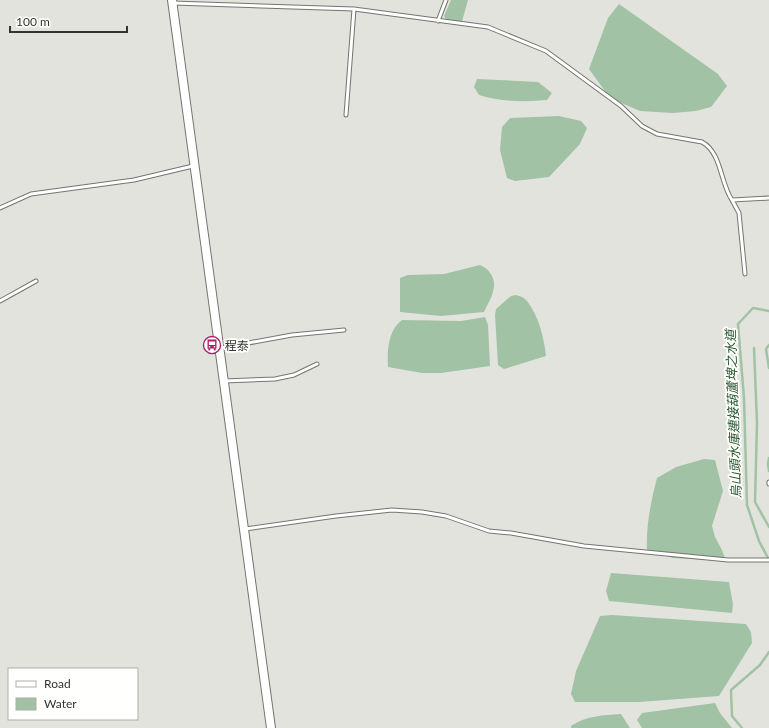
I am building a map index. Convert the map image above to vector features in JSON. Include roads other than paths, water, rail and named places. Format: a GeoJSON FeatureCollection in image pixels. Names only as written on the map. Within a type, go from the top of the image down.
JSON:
{"type":"FeatureCollection","features":[{"type":"Feature","properties":{"kind":"street"},"geometry":{"type":"LineString","coordinates":[[172,2],[271,728]]}},
{"type":"Feature","properties":{"kind":"lane"},"geometry":{"type":"LineString","coordinates":[[438,21],[446,0]]}},
{"type":"Feature","properties":{"kind":"lane"},"geometry":{"type":"LineString","coordinates":[[172,2],[354,10],[488,27],[546,51],[621,106],[642,126],[657,134],[702,142],[708,145],[716,158],[727,193],[739,213],[745,274]]}},
{"type":"Feature","properties":{"kind":"lane"},"geometry":{"type":"LineString","coordinates":[[346,115],[354,10]]}},
{"type":"Feature","properties":{"kind":"lane"},"geometry":{"type":"LineString","coordinates":[[0,208],[32,194],[134,180],[194,166]]}},
{"type":"Feature","properties":{"kind":"lane"},"geometry":{"type":"LineString","coordinates":[[732,200],[769,198]]}},
{"type":"Feature","properties":{"kind":"lane"},"geometry":{"type":"LineString","coordinates":[[0,301],[36,281]]}},
{"type":"Feature","properties":{"kind":"lane"},"geometry":{"type":"LineString","coordinates":[[219,348],[292,335],[344,330]]}},
{"type":"Feature","properties":{"kind":"lane"},"geometry":{"type":"LineString","coordinates":[[224,380],[275,379],[294,375],[317,364]]}},
{"type":"Feature","properties":{"kind":"lane"},"geometry":{"type":"LineString","coordinates":[[244,530],[336,516],[400,510],[446,516],[489,532],[511,533],[584,546],[728,560],[769,560]]}},
{"type":"Feature","properties":{"kind":"water"},"geometry":{"type":"Polygon","coordinates":[[[451,0],[468,0],[461,25],[449,24],[444,16],[451,0]]]}},
{"type":"Feature","properties":{"kind":"water"},"geometry":{"type":"Polygon","coordinates":[[[619,4],[718,74],[727,86],[711,107],[696,111],[673,113],[640,111],[610,98],[589,69],[608,18],[619,4]]]}},
{"type":"Feature","properties":{"kind":"water"},"geometry":{"type":"Polygon","coordinates":[[[477,79],[538,82],[552,93],[547,100],[521,101],[496,99],[479,95],[474,87],[477,79]]]}},
{"type":"Feature","properties":{"kind":"water"},"geometry":{"type":"Polygon","coordinates":[[[559,116],[581,121],[587,128],[580,144],[549,177],[515,181],[507,178],[500,150],[502,127],[510,118],[559,116]]]}},
{"type":"Feature","properties":{"kind":"water"},"geometry":{"type":"Polygon","coordinates":[[[480,265],[490,272],[494,283],[492,296],[484,312],[441,316],[400,312],[400,278],[408,275],[444,274],[480,265]]]}},
{"type":"Feature","properties":{"kind":"water"},"geometry":{"type":"Polygon","coordinates":[[[516,295],[526,300],[535,313],[544,342],[546,356],[504,369],[498,365],[495,315],[496,309],[511,296],[516,295]]]}},
{"type":"Feature","properties":{"kind":"water"},"geometry":{"type":"Polygon","coordinates":[[[485,317],[488,325],[490,366],[441,373],[422,373],[388,367],[389,341],[397,324],[402,320],[461,321],[485,317]]]}},
{"type":"Feature","properties":{"kind":"water"},"geometry":{"type":"Polygon","coordinates":[[[704,459],[715,460],[723,491],[712,526],[715,537],[726,561],[673,558],[647,550],[649,513],[657,478],[676,467],[704,459]]]}},
{"type":"Feature","properties":{"kind":"water"},"geometry":{"type":"Polygon","coordinates":[[[611,573],[729,582],[733,604],[732,613],[609,601],[606,591],[611,573]]]}},
{"type":"Feature","properties":{"kind":"water"},"geometry":{"type":"Polygon","coordinates":[[[612,615],[746,624],[751,632],[752,643],[719,696],[639,702],[575,702],[571,694],[576,671],[600,616],[612,615]]]}},
{"type":"Feature","properties":{"kind":"water"},"geometry":{"type":"Polygon","coordinates":[[[715,703],[720,713],[732,728],[642,728],[637,720],[642,713],[715,703]]]}},
{"type":"Feature","properties":{"kind":"water"},"geometry":{"type":"Polygon","coordinates":[[[621,714],[630,728],[571,728],[571,726],[576,723],[588,718],[621,714]]]}},
{"type":"Feature","properties":{"kind":"waterway","name":"烏山頭水庫連接葫蘆埤之水道"},"geometry":{"type":"LineString","coordinates":[[769,311],[753,308],[738,324],[744,398],[747,505],[759,541],[769,560]]}},
{"type":"Feature","properties":{"kind":"waterway","name":"烏山頭水庫連接葫蘆埤之水道"},"geometry":{"type":"LineString","coordinates":[[769,345],[766,349],[769,368]]}},
{"type":"Feature","properties":{"kind":"waterway"},"geometry":{"type":"LineString","coordinates":[[754,348],[757,423],[755,502],[769,527]]}},
{"type":"Feature","properties":{"kind":"waterway","name":"烏山頭水庫連接葫蘆埤之水道"},"geometry":{"type":"LineString","coordinates":[[769,458],[769,471]]}},
{"type":"Feature","properties":{"kind":"waterway","name":"烏山頭水庫連接葫蘆埤之水道"},"geometry":{"type":"LineString","coordinates":[[742,728],[732,716],[731,690],[760,665],[769,652]]}},
{"type":"Feature","properties":{"kind":"place","name":"程泰"},"geometry":{"type":"Point","coordinates":[212,345]}}]}
